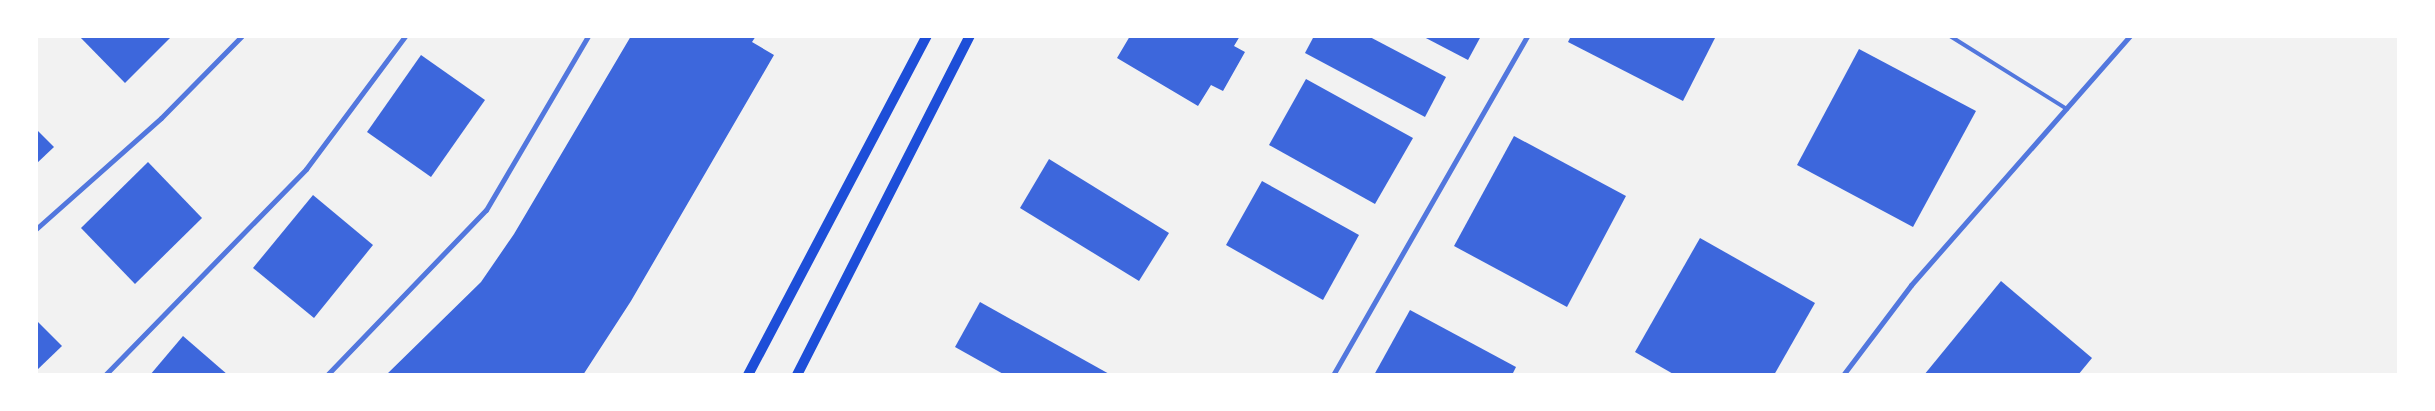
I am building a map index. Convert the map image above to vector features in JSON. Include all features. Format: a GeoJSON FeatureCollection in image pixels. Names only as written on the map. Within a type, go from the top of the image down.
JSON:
{"type":"FeatureCollection","features":[{"type":"Feature","properties":{"kind":"main road"},"geometry":{"type":"LineString","coordinates":[[748,375],[928,36]]}},
{"type":"Feature","properties":{"kind":"main road"},"geometry":{"type":"LineString","coordinates":[[797,375],[970,36]]}},
{"type":"Feature","properties":{"kind":"street"},"geometry":{"type":"LineString","coordinates":[[36,229],[160,118],[242,36]]}},
{"type":"Feature","properties":{"kind":"street"},"geometry":{"type":"LineString","coordinates":[[105,375],[306,169],[405,36]]}},
{"type":"Feature","properties":{"kind":"street"},"geometry":{"type":"LineString","coordinates":[[327,375],[486,210],[588,36]]}},
{"type":"Feature","properties":{"kind":"street"},"geometry":{"type":"LineString","coordinates":[[1332,375],[1527,36]]}},
{"type":"Feature","properties":{"kind":"street"},"geometry":{"type":"LineString","coordinates":[[1843,375],[1911,285],[2130,36]]}},
{"type":"Feature","properties":{"kind":"lane"},"geometry":{"type":"LineString","coordinates":[[1950,36],[2067,109]]}},
{"type":"Feature","properties":{"kind":"building"},"geometry":{"type":"Polygon","coordinates":[[[79,36],[172,36],[125,83],[79,36]]]}},
{"type":"Feature","properties":{"kind":"building"},"geometry":{"type":"Polygon","coordinates":[[[631,36],[756,36],[752,42],[774,55],[631,301],[583,375],[386,375],[481,282],[514,234],[631,36]]]}},
{"type":"Feature","properties":{"kind":"building"},"geometry":{"type":"Polygon","coordinates":[[[1130,36],[1240,36],[1234,46],[1245,52],[1223,91],[1211,85],[1198,106],[1117,58],[1130,36]]]}},
{"type":"Feature","properties":{"kind":"building"},"geometry":{"type":"Polygon","coordinates":[[[1314,36],[1368,36],[1446,77],[1425,117],[1305,53],[1314,36]]]}},
{"type":"Feature","properties":{"kind":"building"},"geometry":{"type":"Polygon","coordinates":[[[1422,36],[1481,36],[1468,60],[1422,36]]]}},
{"type":"Feature","properties":{"kind":"building"},"geometry":{"type":"Polygon","coordinates":[[[1571,36],[1716,36],[1683,101],[1568,42],[1571,36]]]}},
{"type":"Feature","properties":{"kind":"building"},"geometry":{"type":"Polygon","coordinates":[[[1859,49],[1976,111],[1913,227],[1797,165],[1859,49]]]}},
{"type":"Feature","properties":{"kind":"building"},"geometry":{"type":"Polygon","coordinates":[[[421,55],[485,100],[431,177],[367,132],[421,55]]]}},
{"type":"Feature","properties":{"kind":"building"},"geometry":{"type":"Polygon","coordinates":[[[1306,79],[1413,138],[1375,204],[1269,145],[1306,79]]]}},
{"type":"Feature","properties":{"kind":"building"},"geometry":{"type":"Polygon","coordinates":[[[36,129],[54,147],[36,164],[36,129]]]}},
{"type":"Feature","properties":{"kind":"building"},"geometry":{"type":"Polygon","coordinates":[[[1514,136],[1626,196],[1567,307],[1454,246],[1514,136]]]}},
{"type":"Feature","properties":{"kind":"building"},"geometry":{"type":"Polygon","coordinates":[[[1049,159],[1169,233],[1139,281],[1020,208],[1049,159]]]}},
{"type":"Feature","properties":{"kind":"building"},"geometry":{"type":"Polygon","coordinates":[[[148,162],[202,218],[135,284],[81,228],[148,162]]]}},
{"type":"Feature","properties":{"kind":"building"},"geometry":{"type":"Polygon","coordinates":[[[1262,181],[1359,235],[1323,300],[1226,245],[1262,181]]]}},
{"type":"Feature","properties":{"kind":"building"},"geometry":{"type":"Polygon","coordinates":[[[313,195],[373,245],[314,318],[253,268],[313,195]]]}},
{"type":"Feature","properties":{"kind":"building"},"geometry":{"type":"Polygon","coordinates":[[[1700,238],[1815,303],[1774,375],[1675,375],[1635,352],[1700,238]]]}},
{"type":"Feature","properties":{"kind":"building"},"geometry":{"type":"Polygon","coordinates":[[[2001,281],[2092,358],[2078,375],[1924,375],[2001,281]]]}},
{"type":"Feature","properties":{"kind":"building"},"geometry":{"type":"Polygon","coordinates":[[[980,302],[1111,375],[1005,375],[955,347],[980,302]]]}},
{"type":"Feature","properties":{"kind":"building"},"geometry":{"type":"Polygon","coordinates":[[[1410,310],[1516,367],[1512,375],[1374,375],[1410,310]]]}},
{"type":"Feature","properties":{"kind":"building"},"geometry":{"type":"Polygon","coordinates":[[[36,320],[62,346],[36,371],[36,320]]]}},
{"type":"Feature","properties":{"kind":"building"},"geometry":{"type":"Polygon","coordinates":[[[183,336],[228,375],[150,375],[183,336]]]}}]}
